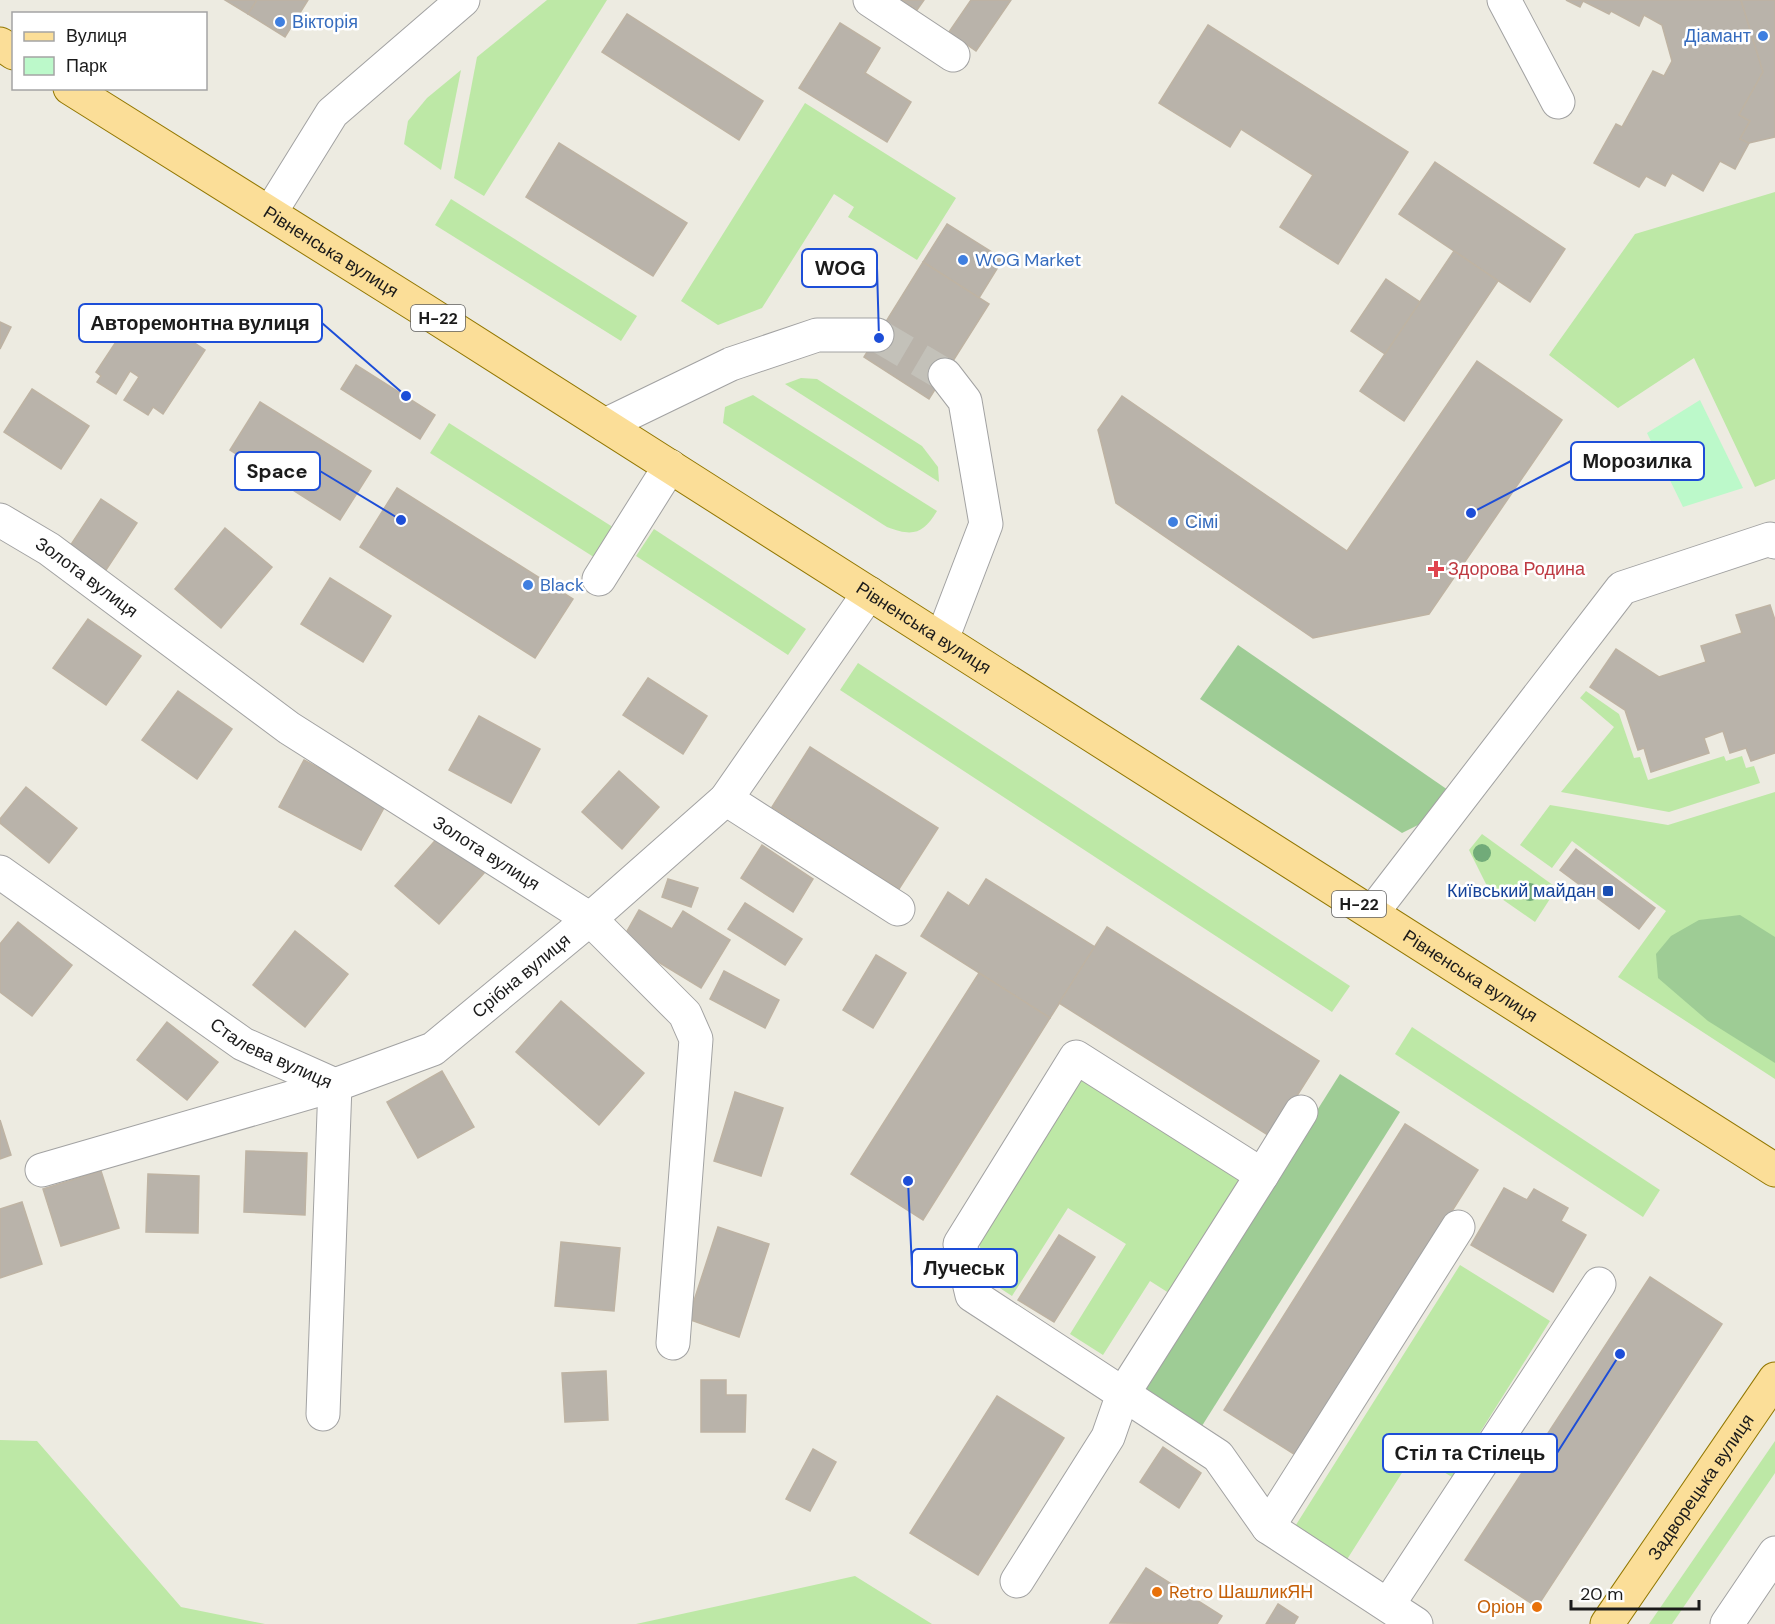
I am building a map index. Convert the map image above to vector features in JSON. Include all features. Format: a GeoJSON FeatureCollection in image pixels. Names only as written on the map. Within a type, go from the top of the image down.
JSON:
{"type":"FeatureCollection","features":[{"type":"Feature","properties":{"kind":"main road","name":"Рівненська вулиця"},"geometry":{"type":"LineString","coordinates":[[73,90],[670,466],[1775,1170]]}},
{"type":"Feature","properties":{"kind":"main road","name":"Задворецька вулиця"},"geometry":{"type":"LineString","coordinates":[[1607,1624],[1775,1379]]}},
{"type":"Feature","properties":{"kind":"street"},"geometry":{"type":"LineString","coordinates":[[270,213],[333,113],[463,0]]}},
{"type":"Feature","properties":{"kind":"street"},"geometry":{"type":"LineString","coordinates":[[870,0],[953,55]]}},
{"type":"Feature","properties":{"kind":"street"},"geometry":{"type":"LineString","coordinates":[[1504,0],[1558,102]]}},
{"type":"Feature","properties":{"kind":"street"},"geometry":{"type":"LineString","coordinates":[[605,425],[742,360],[817,335],[877,335]]}},
{"type":"Feature","properties":{"kind":"street"},"geometry":{"type":"LineString","coordinates":[[942,639],[986,524],[965,401],[945,375]]}},
{"type":"Feature","properties":{"kind":"street"},"geometry":{"type":"LineString","coordinates":[[599,579],[670,466]]}},
{"type":"Feature","properties":{"kind":"street","name":"Золота вулиця"},"geometry":{"type":"LineString","coordinates":[[0,520],[49,549],[289,728],[590,919],[685,1014],[696,1040],[673,1342]]}},
{"type":"Feature","properties":{"kind":"street"},"geometry":{"type":"LineString","coordinates":[[1372,913],[1622,588],[1770,539],[1775,542]]}},
{"type":"Feature","properties":{"kind":"street","name":"Срібна вулиця"},"geometry":{"type":"LineString","coordinates":[[42,1170],[335,1085],[433,1049],[590,919],[726,799],[869,593]]}},
{"type":"Feature","properties":{"kind":"street"},"geometry":{"type":"LineString","coordinates":[[726,799],[898,909]]}},
{"type":"Feature","properties":{"kind":"street","name":"Сталева вулиця"},"geometry":{"type":"LineString","coordinates":[[0,872],[243,1044],[335,1085],[323,1414]]}},
{"type":"Feature","properties":{"kind":"street"},"geometry":{"type":"LineString","coordinates":[[1262,1175],[1077,1057],[960,1244],[972,1295],[1218,1456],[1268,1527],[1416,1624]]}},
{"type":"Feature","properties":{"kind":"street"},"geometry":{"type":"LineString","coordinates":[[1017,1581],[1108,1437],[1123,1394],[1301,1112]]}},
{"type":"Feature","properties":{"kind":"street"},"geometry":{"type":"LineString","coordinates":[[1268,1527],[1458,1227]]}},
{"type":"Feature","properties":{"kind":"street"},"geometry":{"type":"LineString","coordinates":[[1388,1605],[1599,1284]]}},
{"type":"Feature","properties":{"kind":"street"},"geometry":{"type":"LineString","coordinates":[[1727,1624],[1775,1553]]}},
{"type":"Feature","properties":{"kind":"green space"},"geometry":{"type":"Polygon","coordinates":[[[547,0],[607,0],[484,196],[454,178],[477,57],[547,0]]]}},
{"type":"Feature","properties":{"kind":"green space"},"geometry":{"type":"Polygon","coordinates":[[[461,70],[441,170],[404,144],[408,121],[427,98],[461,70]]]}},
{"type":"Feature","properties":{"kind":"green space"},"geometry":{"type":"Polygon","coordinates":[[[805,103],[956,198],[917,260],[848,217],[854,207],[834,194],[762,308],[718,325],[681,301],[805,103]]]}},
{"type":"Feature","properties":{"kind":"green space"},"geometry":{"type":"Polygon","coordinates":[[[1775,192],[1775,479],[1755,487],[1694,358],[1618,408],[1549,355],[1635,234],[1775,192]]]}},
{"type":"Feature","properties":{"kind":"green space"},"geometry":{"type":"Polygon","coordinates":[[[451,199],[637,316],[621,341],[435,225],[451,199]]]}},
{"type":"Feature","properties":{"kind":"green space"},"geometry":{"type":"Polygon","coordinates":[[[801,378],[817,379],[922,446],[938,467],[939,482],[785,384],[801,378]]]}},
{"type":"Feature","properties":{"kind":"green space"},"geometry":{"type":"Polygon","coordinates":[[[753,395],[937,511],[932,519],[922,529],[911,532],[887,527],[723,423],[725,407],[753,395]]]}},
{"type":"Feature","properties":{"kind":"green space"},"geometry":{"type":"Polygon","coordinates":[[[1700,400],[1743,488],[1683,507],[1647,433],[1700,400]]]}},
{"type":"Feature","properties":{"kind":"green space"},"geometry":{"type":"Polygon","coordinates":[[[449,423],[619,531],[600,561],[430,453],[449,423]]]}},
{"type":"Feature","properties":{"kind":"green space"},"geometry":{"type":"Polygon","coordinates":[[[654,529],[806,629],[788,655],[636,556],[654,529]]]}},
{"type":"Feature","properties":{"kind":"green space"},"geometry":{"type":"Polygon","coordinates":[[[1238,645],[1448,790],[1422,823],[1402,833],[1200,699],[1238,645]]]}},
{"type":"Feature","properties":{"kind":"green space"},"geometry":{"type":"Polygon","coordinates":[[[858,663],[1350,986],[1332,1012],[840,690],[858,663]]]}},
{"type":"Feature","properties":{"kind":"green space"},"geometry":{"type":"Polygon","coordinates":[[[1586,691],[1619,714],[1634,758],[1640,757],[1648,780],[1724,756],[1726,761],[1742,756],[1746,768],[1754,766],[1760,783],[1669,812],[1561,792],[1614,727],[1580,698],[1586,691]]]}},
{"type":"Feature","properties":{"kind":"green space"},"geometry":{"type":"Polygon","coordinates":[[[1775,792],[1775,1079],[1618,977],[1666,911],[1572,841],[1552,868],[1520,845],[1550,805],[1668,825],[1775,792]]]}},
{"type":"Feature","properties":{"kind":"green space"},"geometry":{"type":"Polygon","coordinates":[[[1482,834],[1557,888],[1535,922],[1489,890],[1469,850],[1482,834]]]}},
{"type":"Feature","properties":{"kind":"green space"},"geometry":{"type":"Polygon","coordinates":[[[1740,915],[1775,937],[1775,1063],[1708,1021],[1658,978],[1656,954],[1671,936],[1699,920],[1740,915]]]}},
{"type":"Feature","properties":{"kind":"green space"},"geometry":{"type":"Polygon","coordinates":[[[1412,1027],[1660,1190],[1643,1217],[1395,1054],[1412,1027]]]}},
{"type":"Feature","properties":{"kind":"green space"},"geometry":{"type":"Polygon","coordinates":[[[1340,1074],[1400,1112],[1200,1429],[1140,1391],[1340,1074]]]}},
{"type":"Feature","properties":{"kind":"green space"},"geometry":{"type":"Polygon","coordinates":[[[1079,1076],[1245,1180],[1172,1295],[1150,1281],[1103,1355],[1070,1334],[1126,1244],[1068,1208],[1012,1296],[986,1279],[978,1236],[1079,1076]]]}},
{"type":"Feature","properties":{"kind":"green space"},"geometry":{"type":"Polygon","coordinates":[[[1460,1265],[1550,1321],[1452,1477],[1414,1454],[1346,1561],[1294,1528],[1460,1265]]]}},
{"type":"Feature","properties":{"kind":"green space"},"geometry":{"type":"Polygon","coordinates":[[[0,1440],[37,1441],[181,1607],[265,1624],[0,1624],[0,1440]]]}},
{"type":"Feature","properties":{"kind":"green space"},"geometry":{"type":"Polygon","coordinates":[[[1775,1441],[1775,1473],[1672,1624],[1649,1624],[1775,1441]]]}},
{"type":"Feature","properties":{"kind":"green space"},"geometry":{"type":"Polygon","coordinates":[[[855,1576],[932,1624],[636,1624],[855,1576]]]}},
{"type":"Feature","properties":{"kind":"building"},"geometry":{"type":"Polygon","coordinates":[[[225,0],[257,0],[248,14],[225,0]]]}},
{"type":"Feature","properties":{"kind":"building"},"geometry":{"type":"Polygon","coordinates":[[[257,0],[308,0],[285,37],[248,14],[257,0]]]}},
{"type":"Feature","properties":{"kind":"building"},"geometry":{"type":"Polygon","coordinates":[[[902,0],[924,0],[917,10],[902,0]]]}},
{"type":"Feature","properties":{"kind":"building"},"geometry":{"type":"Polygon","coordinates":[[[971,0],[1011,0],[976,51],[949,32],[971,0]]]}},
{"type":"Feature","properties":{"kind":"building"},"geometry":{"type":"Polygon","coordinates":[[[1566,0],[1741,0],[1763,72],[1739,115],[1750,121],[1740,139],[1749,143],[1735,169],[1720,161],[1703,191],[1672,173],[1665,186],[1646,176],[1639,187],[1594,163],[1616,124],[1622,127],[1653,71],[1664,76],[1672,61],[1662,25],[1644,15],[1639,26],[1611,11],[1609,14],[1583,1],[1580,7],[1566,0]]]}},
{"type":"Feature","properties":{"kind":"building","name":"Діамант"},"geometry":{"type":"Polygon","coordinates":[[[1741,0],[1775,0],[1775,137],[1749,143],[1740,139],[1750,121],[1739,115],[1763,72],[1741,0]]]}},
{"type":"Feature","properties":{"kind":"building"},"geometry":{"type":"Polygon","coordinates":[[[627,14],[763,101],[739,140],[602,52],[627,14]]]}},
{"type":"Feature","properties":{"kind":"building"},"geometry":{"type":"Polygon","coordinates":[[[840,23],[880,48],[865,73],[911,102],[887,142],[799,88],[840,23]]]}},
{"type":"Feature","properties":{"kind":"building"},"geometry":{"type":"Polygon","coordinates":[[[1208,25],[1408,152],[1338,264],[1280,227],[1313,175],[1241,129],[1230,147],[1159,103],[1208,25]]]}},
{"type":"Feature","properties":{"kind":"building"},"geometry":{"type":"Polygon","coordinates":[[[559,143],[687,223],[653,276],[526,197],[559,143]]]}},
{"type":"Feature","properties":{"kind":"building"},"geometry":{"type":"Polygon","coordinates":[[[1435,162],[1565,249],[1530,302],[1399,214],[1435,162]]]}},
{"type":"Feature","properties":{"kind":"building","name":"WOG Market"},"geometry":{"type":"Polygon","coordinates":[[[947,224],[1003,259],[979,298],[923,262],[947,224]]]}},
{"type":"Feature","properties":{"kind":"building"},"geometry":{"type":"Polygon","coordinates":[[[1454,251],[1498,281],[1404,421],[1360,391],[1454,251]]]}},
{"type":"Feature","properties":{"kind":"building"},"geometry":{"type":"Polygon","coordinates":[[[923,262],[989,304],[929,399],[864,357],[923,262]]]}},
{"type":"Feature","properties":{"kind":"building"},"geometry":{"type":"Polygon","coordinates":[[[1386,279],[1420,302],[1385,354],[1351,331],[1386,279]]]}},
{"type":"Feature","properties":{"kind":"building"},"geometry":{"type":"Polygon","coordinates":[[[133,316],[151,327],[157,318],[205,350],[163,414],[153,407],[148,415],[124,400],[139,377],[130,371],[116,394],[97,382],[101,376],[96,372],[133,316]]]}},
{"type":"Feature","properties":{"kind":"building"},"geometry":{"type":"Polygon","coordinates":[[[0,322],[11,327],[0,349],[0,322]]]}},
{"type":"Feature","properties":{"kind":"building"},"geometry":{"type":"Polygon","coordinates":[[[1477,361],[1562,420],[1429,614],[1313,638],[1116,503],[1098,430],[1122,396],[1347,551],[1477,361]]]}},
{"type":"Feature","properties":{"kind":"building"},"geometry":{"type":"Polygon","coordinates":[[[356,365],[435,415],[420,439],[341,389],[356,365]]]}},
{"type":"Feature","properties":{"kind":"building"},"geometry":{"type":"Polygon","coordinates":[[[32,389],[89,426],[61,469],[4,432],[32,389]]]}},
{"type":"Feature","properties":{"kind":"building"},"geometry":{"type":"Polygon","coordinates":[[[260,402],[371,471],[340,520],[230,450],[260,402]]]}},
{"type":"Feature","properties":{"kind":"building"},"geometry":{"type":"Polygon","coordinates":[[[397,488],[573,599],[535,658],[360,547],[397,488]]]}},
{"type":"Feature","properties":{"kind":"building"},"geometry":{"type":"Polygon","coordinates":[[[101,499],[137,523],[106,570],[70,546],[101,499]]]}},
{"type":"Feature","properties":{"kind":"building"},"geometry":{"type":"Polygon","coordinates":[[[225,528],[272,567],[221,628],[175,589],[225,528]]]}},
{"type":"Feature","properties":{"kind":"building"},"geometry":{"type":"Polygon","coordinates":[[[330,578],[391,616],[363,662],[301,624],[330,578]]]}},
{"type":"Feature","properties":{"kind":"building"},"geometry":{"type":"Polygon","coordinates":[[[1770,605],[1775,620],[1775,753],[1751,761],[1746,748],[1730,753],[1723,731],[1704,738],[1709,753],[1651,772],[1644,748],[1638,750],[1625,710],[1590,687],[1616,649],[1659,677],[1706,662],[1701,646],[1742,633],[1736,615],[1770,605]]]}},
{"type":"Feature","properties":{"kind":"building"},"geometry":{"type":"Polygon","coordinates":[[[88,619],[141,656],[106,705],[53,668],[88,619]]]}},
{"type":"Feature","properties":{"kind":"building"},"geometry":{"type":"Polygon","coordinates":[[[648,678],[707,716],[683,754],[623,715],[648,678]]]}},
{"type":"Feature","properties":{"kind":"building"},"geometry":{"type":"Polygon","coordinates":[[[178,691],[232,729],[197,779],[142,740],[178,691]]]}},
{"type":"Feature","properties":{"kind":"building"},"geometry":{"type":"Polygon","coordinates":[[[479,716],[540,749],[511,803],[449,770],[479,716]]]}},
{"type":"Feature","properties":{"kind":"building"},"geometry":{"type":"Polygon","coordinates":[[[810,747],[938,828],[899,889],[772,807],[810,747]]]}},
{"type":"Feature","properties":{"kind":"building"},"geometry":{"type":"Polygon","coordinates":[[[304,760],[386,804],[361,850],[279,807],[304,760]]]}},
{"type":"Feature","properties":{"kind":"building"},"geometry":{"type":"Polygon","coordinates":[[[619,771],[659,807],[622,849],[582,812],[619,771]]]}},
{"type":"Feature","properties":{"kind":"building"},"geometry":{"type":"Polygon","coordinates":[[[26,787],[77,828],[49,863],[0,823],[0,819],[26,787]]]}},
{"type":"Feature","properties":{"kind":"building"},"geometry":{"type":"Polygon","coordinates":[[[440,835],[484,873],[439,924],[395,886],[440,835]]]}},
{"type":"Feature","properties":{"kind":"building"},"geometry":{"type":"Polygon","coordinates":[[[762,845],[813,879],[793,912],[741,878],[762,845]]]}},
{"type":"Feature","properties":{"kind":"building"},"geometry":{"type":"Polygon","coordinates":[[[1576,849],[1655,908],[1639,929],[1560,870],[1576,849]]]}},
{"type":"Feature","properties":{"kind":"building"},"geometry":{"type":"Polygon","coordinates":[[[668,879],[698,888],[691,907],[662,897],[668,879]]]}},
{"type":"Feature","properties":{"kind":"building"},"geometry":{"type":"Polygon","coordinates":[[[986,879],[1095,947],[1050,1018],[921,936],[948,892],[969,906],[986,879]]]}},
{"type":"Feature","properties":{"kind":"building"},"geometry":{"type":"Polygon","coordinates":[[[745,903],[802,939],[785,965],[728,929],[745,903]]]}},
{"type":"Feature","properties":{"kind":"building"},"geometry":{"type":"Polygon","coordinates":[[[639,910],[672,929],[683,911],[730,940],[701,988],[622,940],[639,910]]]}},
{"type":"Feature","properties":{"kind":"building"},"geometry":{"type":"Polygon","coordinates":[[[18,922],[72,965],[32,1016],[0,992],[0,944],[18,922]]]}},
{"type":"Feature","properties":{"kind":"building"},"geometry":{"type":"Polygon","coordinates":[[[1107,927],[1319,1061],[1271,1137],[1059,1003],[1107,927]]]}},
{"type":"Feature","properties":{"kind":"building"},"geometry":{"type":"Polygon","coordinates":[[[295,931],[348,974],[305,1027],[253,985],[295,931]]]}},
{"type":"Feature","properties":{"kind":"building"},"geometry":{"type":"Polygon","coordinates":[[[876,955],[906,973],[873,1028],[843,1010],[876,955]]]}},
{"type":"Feature","properties":{"kind":"building"},"geometry":{"type":"Polygon","coordinates":[[[724,971],[779,1000],[765,1028],[710,999],[724,971]]]}},
{"type":"Feature","properties":{"kind":"building"},"geometry":{"type":"Polygon","coordinates":[[[979,973],[1050,1018],[923,1220],[851,1174],[979,973]]]}},
{"type":"Feature","properties":{"kind":"building"},"geometry":{"type":"Polygon","coordinates":[[[561,1001],[644,1073],[599,1125],[516,1052],[561,1001]]]}},
{"type":"Feature","properties":{"kind":"building"},"geometry":{"type":"Polygon","coordinates":[[[167,1022],[218,1062],[187,1100],[137,1060],[167,1022]]]}},
{"type":"Feature","properties":{"kind":"building"},"geometry":{"type":"Polygon","coordinates":[[[442,1071],[474,1127],[418,1158],[387,1102],[442,1071]]]}},
{"type":"Feature","properties":{"kind":"building"},"geometry":{"type":"Polygon","coordinates":[[[735,1092],[783,1108],[761,1176],[714,1161],[735,1092]]]}},
{"type":"Feature","properties":{"kind":"building"},"geometry":{"type":"Polygon","coordinates":[[[0,1120],[11,1155],[0,1159],[0,1120]]]}},
{"type":"Feature","properties":{"kind":"building"},"geometry":{"type":"Polygon","coordinates":[[[1405,1124],[1478,1170],[1297,1456],[1224,1410],[1405,1124]]]}},
{"type":"Feature","properties":{"kind":"building"},"geometry":{"type":"Polygon","coordinates":[[[246,1151],[307,1153],[305,1215],[244,1212],[246,1151]]]}},
{"type":"Feature","properties":{"kind":"building"},"geometry":{"type":"Polygon","coordinates":[[[101,1171],[119,1228],[61,1246],[43,1189],[101,1171]]]}},
{"type":"Feature","properties":{"kind":"building"},"geometry":{"type":"Polygon","coordinates":[[[148,1174],[199,1176],[198,1233],[146,1232],[148,1174]]]}},
{"type":"Feature","properties":{"kind":"building"},"geometry":{"type":"Polygon","coordinates":[[[1504,1188],[1527,1200],[1534,1189],[1568,1208],[1561,1221],[1586,1235],[1553,1292],[1471,1245],[1504,1188]]]}},
{"type":"Feature","properties":{"kind":"building"},"geometry":{"type":"Polygon","coordinates":[[[22,1202],[42,1264],[0,1278],[0,1209],[22,1202]]]}},
{"type":"Feature","properties":{"kind":"building"},"geometry":{"type":"Polygon","coordinates":[[[718,1227],[769,1244],[739,1337],[688,1319],[718,1227]]]}},
{"type":"Feature","properties":{"kind":"building"},"geometry":{"type":"Polygon","coordinates":[[[1059,1235],[1095,1257],[1054,1322],[1018,1300],[1059,1235]]]}},
{"type":"Feature","properties":{"kind":"building"},"geometry":{"type":"Polygon","coordinates":[[[561,1242],[620,1248],[614,1311],[555,1306],[561,1242]]]}},
{"type":"Feature","properties":{"kind":"building"},"geometry":{"type":"Polygon","coordinates":[[[1650,1277],[1722,1324],[1537,1607],[1465,1560],[1650,1277]]]}},
{"type":"Feature","properties":{"kind":"building"},"geometry":{"type":"Polygon","coordinates":[[[606,1371],[608,1420],[565,1422],[562,1373],[606,1371]]]}},
{"type":"Feature","properties":{"kind":"building"},"geometry":{"type":"Polygon","coordinates":[[[701,1380],[726,1380],[726,1395],[746,1395],[745,1432],[701,1432],[701,1380]]]}},
{"type":"Feature","properties":{"kind":"building"},"geometry":{"type":"Polygon","coordinates":[[[997,1396],[1064,1438],[978,1575],[910,1533],[997,1396]]]}},
{"type":"Feature","properties":{"kind":"building"},"geometry":{"type":"Polygon","coordinates":[[[1163,1447],[1201,1473],[1179,1508],[1140,1482],[1163,1447]]]}},
{"type":"Feature","properties":{"kind":"building"},"geometry":{"type":"Polygon","coordinates":[[[813,1449],[836,1462],[810,1511],[786,1499],[813,1449]]]}},
{"type":"Feature","properties":{"kind":"building","name":"Retro ШашликЯН"},"geometry":{"type":"Polygon","coordinates":[[[1146,1568],[1222,1616],[1217,1624],[1110,1623],[1146,1568]]]}},
{"type":"Feature","properties":{"kind":"building"},"geometry":{"type":"Polygon","coordinates":[[[1278,1604],[1298,1617],[1294,1624],[1266,1624],[1278,1604]]]}},
{"type":"Feature","properties":{"kind":"tunnel"},"geometry":{"type":"LineString","coordinates":[[877,335],[945,375]]}},
{"type":"Feature","properties":{"kind":"place","name":"Вікторія"},"geometry":{"type":"Point","coordinates":[280,22]}},
{"type":"Feature","properties":{"kind":"place","name":"Діамант"},"geometry":{"type":"Point","coordinates":[1763,36]}},
{"type":"Feature","properties":{"kind":"place","name":"WOG Market"},"geometry":{"type":"Point","coordinates":[963,260]}},
{"type":"Feature","properties":{"kind":"place","name":"WOG"},"geometry":{"type":"Point","coordinates":[879,338]}},
{"type":"Feature","properties":{"kind":"place","name":"Авторемонтна вулиця"},"geometry":{"type":"Point","coordinates":[406,396]}},
{"type":"Feature","properties":{"kind":"place","name":"Морозилка"},"geometry":{"type":"Point","coordinates":[1471,513]}},
{"type":"Feature","properties":{"kind":"place","name":"Space"},"geometry":{"type":"Point","coordinates":[401,520]}},
{"type":"Feature","properties":{"kind":"place","name":"Сімі"},"geometry":{"type":"Point","coordinates":[1173,522]}},
{"type":"Feature","properties":{"kind":"place","name":"Здорова Родина"},"geometry":{"type":"Point","coordinates":[1436,569]}},
{"type":"Feature","properties":{"kind":"place","name":"Black"},"geometry":{"type":"Point","coordinates":[528,585]}},
{"type":"Feature","properties":{"kind":"place","name":"Київський майдан"},"geometry":{"type":"Point","coordinates":[1608,891]}},
{"type":"Feature","properties":{"kind":"place","name":"Лучеськ"},"geometry":{"type":"Point","coordinates":[908,1181]}},
{"type":"Feature","properties":{"kind":"place","name":"Стіл та Стілець"},"geometry":{"type":"Point","coordinates":[1620,1354]}},
{"type":"Feature","properties":{"kind":"place","name":"Retro ШашликЯН"},"geometry":{"type":"Point","coordinates":[1157,1592]}},
{"type":"Feature","properties":{"kind":"place","name":"Оріон"},"geometry":{"type":"Point","coordinates":[1537,1607]}}]}
